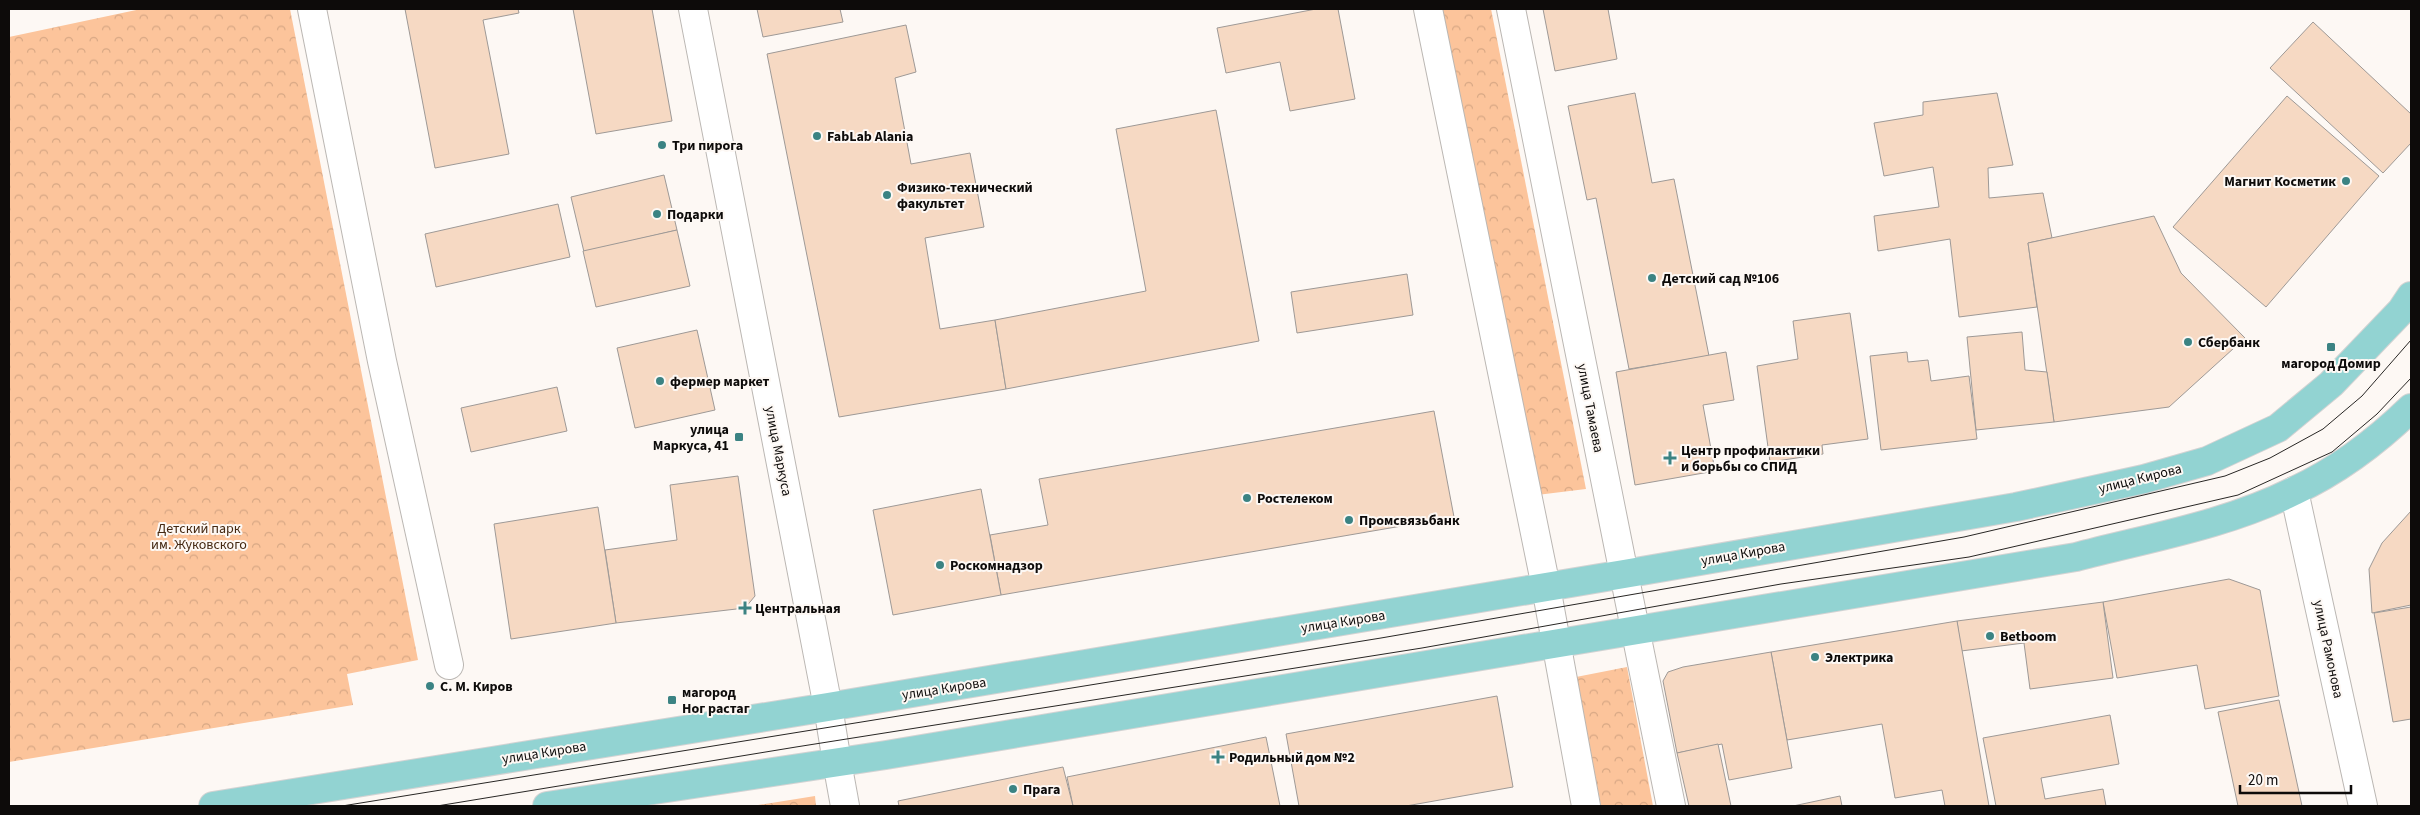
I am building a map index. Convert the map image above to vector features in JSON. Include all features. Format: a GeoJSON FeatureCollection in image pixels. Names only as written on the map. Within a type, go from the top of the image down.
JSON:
{"type":"FeatureCollection","features":[{"type":"Feature","properties":{"kind":"main road","name":"улица Кирова"},"geometry":{"type":"LineString","coordinates":[[213,806],[828,707],[2016,508],[2144,479],[2207,461],[2278,428],[2331,384],[2401,311],[2411,296]]}},
{"type":"Feature","properties":{"kind":"main road"},"geometry":{"type":"LineString","coordinates":[[547,806],[837,762],[2076,557],[2236,515],[2294,491],[2374,443],[2411,408]]}},
{"type":"Feature","properties":{"kind":"street"},"geometry":{"type":"LineString","coordinates":[[312,9],[382,360],[449,666]]}},
{"type":"Feature","properties":{"kind":"street","name":"улица Маркуса"},"geometry":{"type":"LineString","coordinates":[[693,9],[828,707],[845,806]]}},
{"type":"Feature","properties":{"kind":"street"},"geometry":{"type":"LineString","coordinates":[[1428,9],[1546,587],[1586,806]]}},
{"type":"Feature","properties":{"kind":"street","name":"улица Тамаева"},"geometry":{"type":"LineString","coordinates":[[1511,9],[1671,806]]}},
{"type":"Feature","properties":{"kind":"street","name":"улица Рамонова"},"geometry":{"type":"LineString","coordinates":[[2294,491],[2363,806]]}},
{"type":"Feature","properties":{"kind":"green space","name":"Детский парк им. Жуковского"},"geometry":{"type":"Polygon","coordinates":[[[141,9],[290,9],[418,660],[347,674],[353,705],[9,762],[9,37],[141,9]]]}},
{"type":"Feature","properties":{"kind":"green space"},"geometry":{"type":"Polygon","coordinates":[[[1441,9],[1491,9],[1586,489],[1537,495],[1441,9]]]}},
{"type":"Feature","properties":{"kind":"green space"},"geometry":{"type":"Polygon","coordinates":[[[1627,667],[1653,806],[1601,806],[1576,677],[1627,667]]]}},
{"type":"Feature","properties":{"kind":"green space"},"geometry":{"type":"Polygon","coordinates":[[[815,796],[816,806],[752,806],[815,796]]]}},
{"type":"Feature","properties":{"kind":"building"},"geometry":{"type":"Polygon","coordinates":[[[405,9],[518,9],[519,13],[483,20],[509,154],[435,168],[405,9]]]}},
{"type":"Feature","properties":{"kind":"building"},"geometry":{"type":"Polygon","coordinates":[[[573,9],[652,9],[672,121],[596,134],[573,9]]]}},
{"type":"Feature","properties":{"kind":"building"},"geometry":{"type":"Polygon","coordinates":[[[757,9],[840,9],[843,22],[763,37],[757,9]]]}},
{"type":"Feature","properties":{"kind":"building"},"geometry":{"type":"Polygon","coordinates":[[[1316,9],[1338,9],[1355,99],[1290,111],[1280,62],[1226,73],[1217,28],[1316,9]]]}},
{"type":"Feature","properties":{"kind":"building"},"geometry":{"type":"Polygon","coordinates":[[[1543,9],[1608,9],[1617,59],[1555,71],[1543,9]]]}},
{"type":"Feature","properties":{"kind":"building"},"geometry":{"type":"Polygon","coordinates":[[[2313,22],[2411,114],[2411,143],[2383,173],[2270,68],[2313,22]]]}},
{"type":"Feature","properties":{"kind":"building","name":"Физико-технический факультет"},"geometry":{"type":"Polygon","coordinates":[[[906,25],[916,72],[895,78],[911,164],[970,153],[984,227],[925,238],[940,329],[995,320],[1006,389],[839,417],[767,54],[906,25]]]}},
{"type":"Feature","properties":{"kind":"building","name":"Детский сад №106"},"geometry":{"type":"Polygon","coordinates":[[[1635,93],[1652,183],[1674,179],[1709,356],[1629,369],[1596,198],[1587,200],[1568,106],[1635,93]]]}},
{"type":"Feature","properties":{"kind":"building"},"geometry":{"type":"Polygon","coordinates":[[[1997,93],[2013,165],[1988,168],[1989,198],[2043,193],[2052,238],[2028,243],[2037,307],[1959,317],[1950,239],[1878,251],[1874,216],[1939,207],[1933,167],[1884,176],[1874,123],[1923,115],[1923,102],[1997,93]]]}},
{"type":"Feature","properties":{"kind":"building"},"geometry":{"type":"Polygon","coordinates":[[[2287,96],[2379,176],[2266,307],[2173,227],[2287,96]]]}},
{"type":"Feature","properties":{"kind":"building"},"geometry":{"type":"Polygon","coordinates":[[[1216,110],[1259,341],[1006,389],[995,320],[1146,291],[1116,129],[1216,110]]]}},
{"type":"Feature","properties":{"kind":"building"},"geometry":{"type":"Polygon","coordinates":[[[664,175],[677,230],[584,252],[571,197],[664,175]]]}},
{"type":"Feature","properties":{"kind":"building"},"geometry":{"type":"Polygon","coordinates":[[[558,204],[570,257],[436,287],[425,234],[558,204]]]}},
{"type":"Feature","properties":{"kind":"building"},"geometry":{"type":"Polygon","coordinates":[[[2154,216],[2181,273],[2245,338],[2169,407],[2054,422],[2028,243],[2154,216]]]}},
{"type":"Feature","properties":{"kind":"building"},"geometry":{"type":"Polygon","coordinates":[[[677,230],[690,286],[596,307],[583,251],[677,230]]]}},
{"type":"Feature","properties":{"kind":"building"},"geometry":{"type":"Polygon","coordinates":[[[1407,274],[1413,315],[1297,333],[1291,292],[1407,274]]]}},
{"type":"Feature","properties":{"kind":"building"},"geometry":{"type":"Polygon","coordinates":[[[1850,313],[1868,439],[1822,445],[1823,454],[1770,462],[1757,366],[1798,359],[1793,321],[1850,313]]]}},
{"type":"Feature","properties":{"kind":"building"},"geometry":{"type":"Polygon","coordinates":[[[697,330],[715,410],[635,428],[617,348],[697,330]]]}},
{"type":"Feature","properties":{"kind":"building"},"geometry":{"type":"Polygon","coordinates":[[[2022,332],[2025,370],[2047,372],[2054,422],[1976,430],[1967,337],[2022,332]]]}},
{"type":"Feature","properties":{"kind":"building"},"geometry":{"type":"Polygon","coordinates":[[[1726,352],[1734,400],[1703,405],[1715,471],[1635,485],[1616,372],[1726,352]]]}},
{"type":"Feature","properties":{"kind":"building"},"geometry":{"type":"Polygon","coordinates":[[[1907,352],[1908,362],[1928,360],[1931,381],[1969,376],[1977,439],[1881,450],[1870,356],[1907,352]]]}},
{"type":"Feature","properties":{"kind":"building"},"geometry":{"type":"Polygon","coordinates":[[[557,387],[567,431],[471,452],[461,408],[557,387]]]}},
{"type":"Feature","properties":{"kind":"building","name":"Ростелеком"},"geometry":{"type":"Polygon","coordinates":[[[1434,411],[1454,517],[1001,595],[990,535],[1048,525],[1039,479],[1434,411]]]}},
{"type":"Feature","properties":{"kind":"building"},"geometry":{"type":"Polygon","coordinates":[[[738,476],[755,596],[745,608],[616,623],[605,550],[677,540],[670,485],[738,476]]]}},
{"type":"Feature","properties":{"kind":"building","name":"Роскомнадзор"},"geometry":{"type":"Polygon","coordinates":[[[981,489],[1001,595],[893,615],[873,510],[981,489]]]}},
{"type":"Feature","properties":{"kind":"building"},"geometry":{"type":"Polygon","coordinates":[[[598,507],[616,623],[511,639],[494,524],[598,507]]]}},
{"type":"Feature","properties":{"kind":"building"},"geometry":{"type":"Polygon","coordinates":[[[2411,511],[2411,605],[2372,613],[2369,569],[2382,543],[2411,511]]]}},
{"type":"Feature","properties":{"kind":"building"},"geometry":{"type":"Polygon","coordinates":[[[2229,579],[2260,590],[2279,696],[2205,709],[2197,665],[2117,678],[2103,602],[2229,579]]]}},
{"type":"Feature","properties":{"kind":"building"},"geometry":{"type":"Polygon","coordinates":[[[2103,602],[2113,678],[2030,689],[2024,643],[1961,651],[1957,621],[2103,602]]]}},
{"type":"Feature","properties":{"kind":"building"},"geometry":{"type":"Polygon","coordinates":[[[2411,607],[2411,719],[2393,722],[2374,613],[2411,607]]]}},
{"type":"Feature","properties":{"kind":"building"},"geometry":{"type":"Polygon","coordinates":[[[1957,621],[1989,806],[1945,806],[1942,790],[1895,798],[1882,724],[1787,740],[1771,652],[1957,621]]]}},
{"type":"Feature","properties":{"kind":"building"},"geometry":{"type":"Polygon","coordinates":[[[1771,652],[1792,768],[1729,780],[1722,744],[1677,753],[1663,681],[1668,672],[1683,667],[1771,652]]]}},
{"type":"Feature","properties":{"kind":"building"},"geometry":{"type":"Polygon","coordinates":[[[1497,696],[1513,787],[1406,806],[1299,806],[1286,734],[1497,696]]]}},
{"type":"Feature","properties":{"kind":"building"},"geometry":{"type":"Polygon","coordinates":[[[2279,700],[2302,806],[2238,806],[2218,712],[2279,700]]]}},
{"type":"Feature","properties":{"kind":"building"},"geometry":{"type":"Polygon","coordinates":[[[2110,715],[2119,764],[2041,778],[2045,799],[2103,789],[2106,806],[1996,806],[1983,738],[2110,715]]]}},
{"type":"Feature","properties":{"kind":"building","name":"Родильный дом №2"},"geometry":{"type":"Polygon","coordinates":[[[1266,737],[1280,806],[1073,806],[1067,777],[1266,737]]]}},
{"type":"Feature","properties":{"kind":"building"},"geometry":{"type":"Polygon","coordinates":[[[1718,744],[1731,806],[1689,806],[1677,753],[1718,744]]]}},
{"type":"Feature","properties":{"kind":"building","name":"Прага"},"geometry":{"type":"Polygon","coordinates":[[[1063,767],[1073,806],[899,806],[898,801],[1063,767]]]}},
{"type":"Feature","properties":{"kind":"building"},"geometry":{"type":"Polygon","coordinates":[[[1840,796],[1842,806],[1793,806],[1840,796]]]}},
{"type":"Feature","properties":{"kind":"tram line"},"geometry":{"type":"LineString","coordinates":[[342,806],[1381,638],[1964,537],[2225,476],[2270,458],[2323,429],[2362,396],[2411,340]]}},
{"type":"Feature","properties":{"kind":"tram line"},"geometry":{"type":"LineString","coordinates":[[437,806],[1422,648],[1781,584],[1969,557],[2238,495],[2332,452],[2377,414],[2411,378]]}},
{"type":"Feature","properties":{"kind":"place","name":"FabLab Alania"},"geometry":{"type":"Point","coordinates":[817,136]}},
{"type":"Feature","properties":{"kind":"place","name":"Три пирога"},"geometry":{"type":"Point","coordinates":[662,145]}},
{"type":"Feature","properties":{"kind":"place","name":"Магнит Косметик"},"geometry":{"type":"Point","coordinates":[2346,181]}},
{"type":"Feature","properties":{"kind":"place","name":"Физико-технический факультет"},"geometry":{"type":"Point","coordinates":[887,195]}},
{"type":"Feature","properties":{"kind":"place","name":"Подарки"},"geometry":{"type":"Point","coordinates":[657,214]}},
{"type":"Feature","properties":{"kind":"place","name":"Детский сад №106"},"geometry":{"type":"Point","coordinates":[1652,278]}},
{"type":"Feature","properties":{"kind":"place","name":"Сбербанк"},"geometry":{"type":"Point","coordinates":[2188,342]}},
{"type":"Feature","properties":{"kind":"place","name":"магород Домир"},"geometry":{"type":"Point","coordinates":[2331,347]}},
{"type":"Feature","properties":{"kind":"place","name":"фермер маркет"},"geometry":{"type":"Point","coordinates":[660,381]}},
{"type":"Feature","properties":{"kind":"place","name":"улица Маркуса, 41"},"geometry":{"type":"Point","coordinates":[739,437]}},
{"type":"Feature","properties":{"kind":"place","name":"Центр профилактики и борьбы со СПИД"},"geometry":{"type":"Point","coordinates":[1670,458]}},
{"type":"Feature","properties":{"kind":"place","name":"Ростелеком"},"geometry":{"type":"Point","coordinates":[1247,498]}},
{"type":"Feature","properties":{"kind":"place","name":"Промсвязьбанк"},"geometry":{"type":"Point","coordinates":[1349,520]}},
{"type":"Feature","properties":{"kind":"place","name":"Роскомнадзор"},"geometry":{"type":"Point","coordinates":[940,565]}},
{"type":"Feature","properties":{"kind":"place","name":"Центральная"},"geometry":{"type":"Point","coordinates":[745,608]}},
{"type":"Feature","properties":{"kind":"place","name":"Betboom"},"geometry":{"type":"Point","coordinates":[1990,636]}},
{"type":"Feature","properties":{"kind":"place","name":"Электрика"},"geometry":{"type":"Point","coordinates":[1815,657]}},
{"type":"Feature","properties":{"kind":"place","name":"С. М. Киров"},"geometry":{"type":"Point","coordinates":[430,686]}},
{"type":"Feature","properties":{"kind":"place","name":"магород Ног растаг"},"geometry":{"type":"Point","coordinates":[672,700]}},
{"type":"Feature","properties":{"kind":"place","name":"Родильный дом №2"},"geometry":{"type":"Point","coordinates":[1218,757]}},
{"type":"Feature","properties":{"kind":"place","name":"Прага"},"geometry":{"type":"Point","coordinates":[1013,789]}}]}
